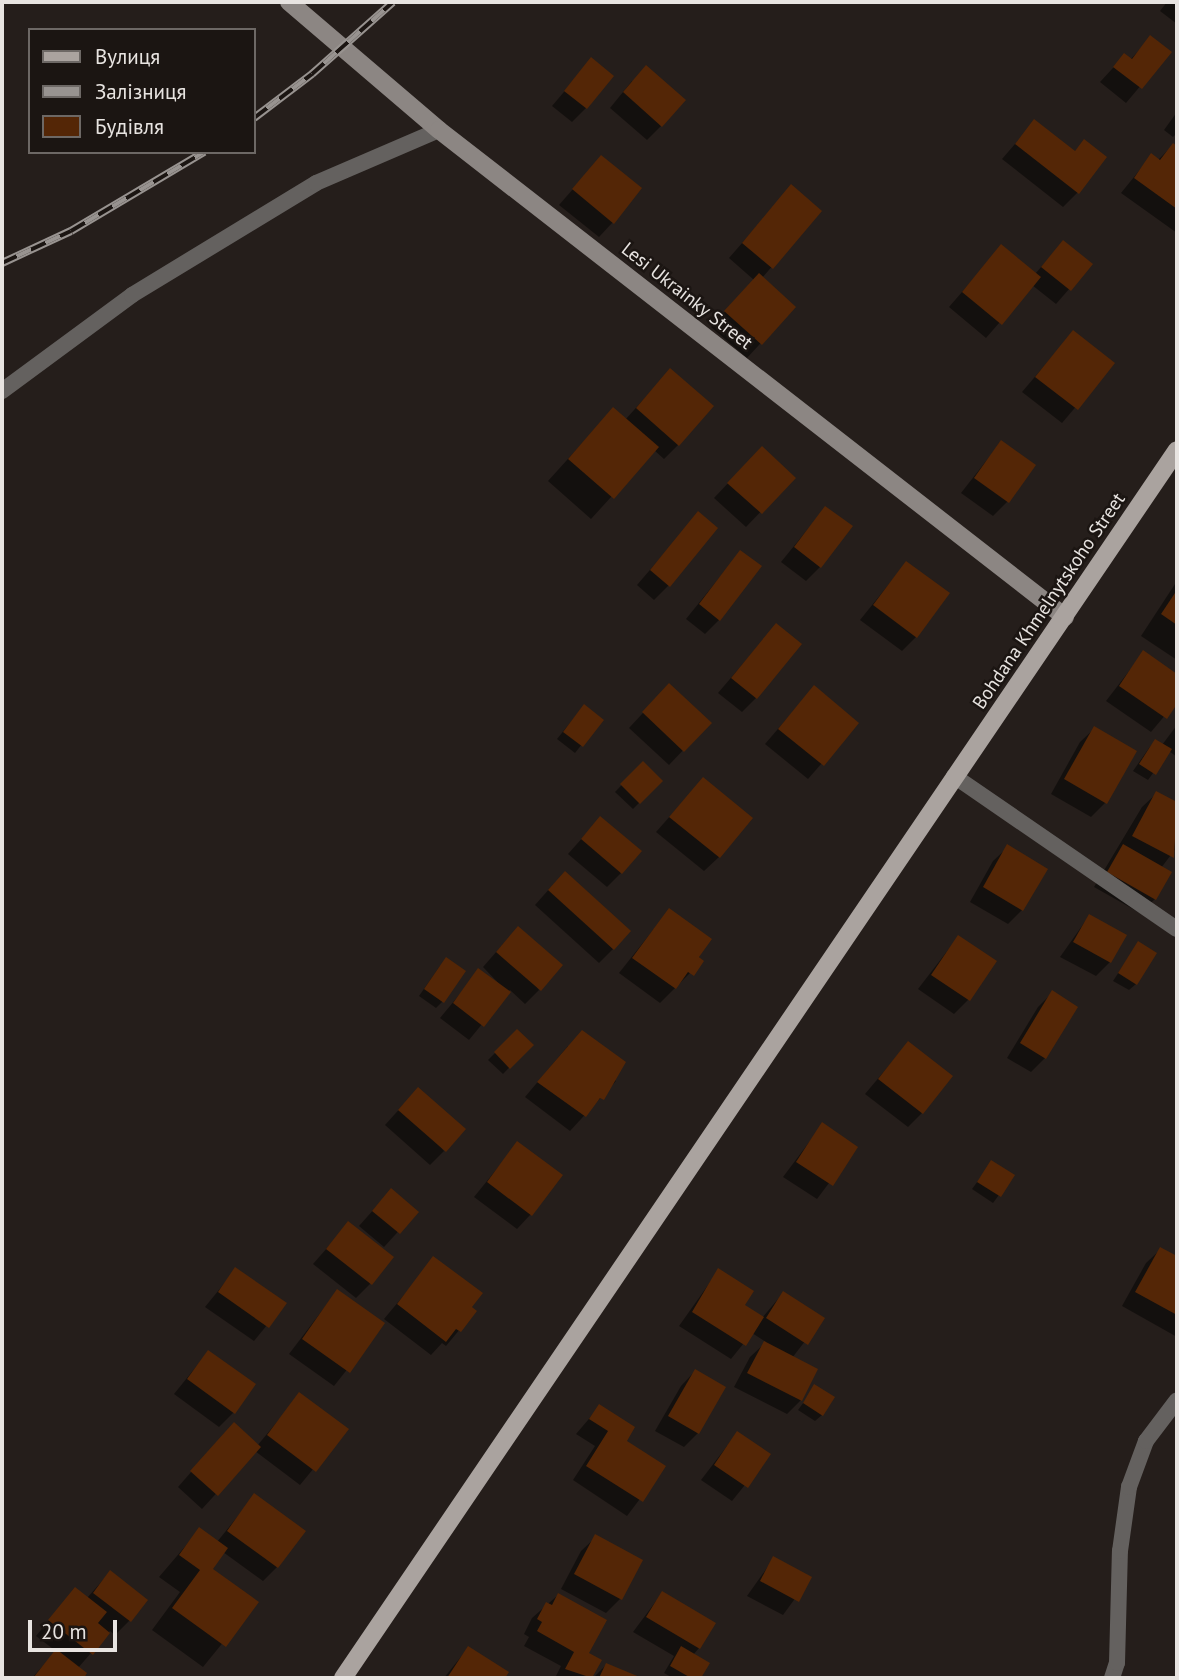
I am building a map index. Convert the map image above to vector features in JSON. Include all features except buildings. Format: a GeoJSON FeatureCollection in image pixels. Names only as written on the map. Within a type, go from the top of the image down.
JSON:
{"type":"FeatureCollection","features":[{"type":"Feature","properties":{"kind":"main road","name":"Bohdana Khmelnytskoho Street"},"geometry":{"type":"LineString","coordinates":[[343,1678],[1177,450]]}},
{"type":"Feature","properties":{"kind":"street","name":"Lesi Ukrainky Street"},"geometry":{"type":"LineString","coordinates":[[289,2],[392,93],[1065,617]]}},
{"type":"Feature","properties":{"kind":"lane"},"geometry":{"type":"LineString","coordinates":[[2,391],[132,295],[316,183],[439,130]]}},
{"type":"Feature","properties":{"kind":"lane"},"geometry":{"type":"LineString","coordinates":[[954,776],[1177,929]]}},
{"type":"Feature","properties":{"kind":"lane"},"geometry":{"type":"LineString","coordinates":[[1112,1678],[1117,1663],[1120,1551],[1129,1488],[1146,1441],[1177,1400]]}},
{"type":"Feature","properties":{"kind":"railway"},"geometry":{"type":"LineString","coordinates":[[256,116],[312,74],[393,2]]}},
{"type":"Feature","properties":{"kind":"railway"},"geometry":{"type":"LineString","coordinates":[[2,263],[71,231],[201,154]]}}]}
